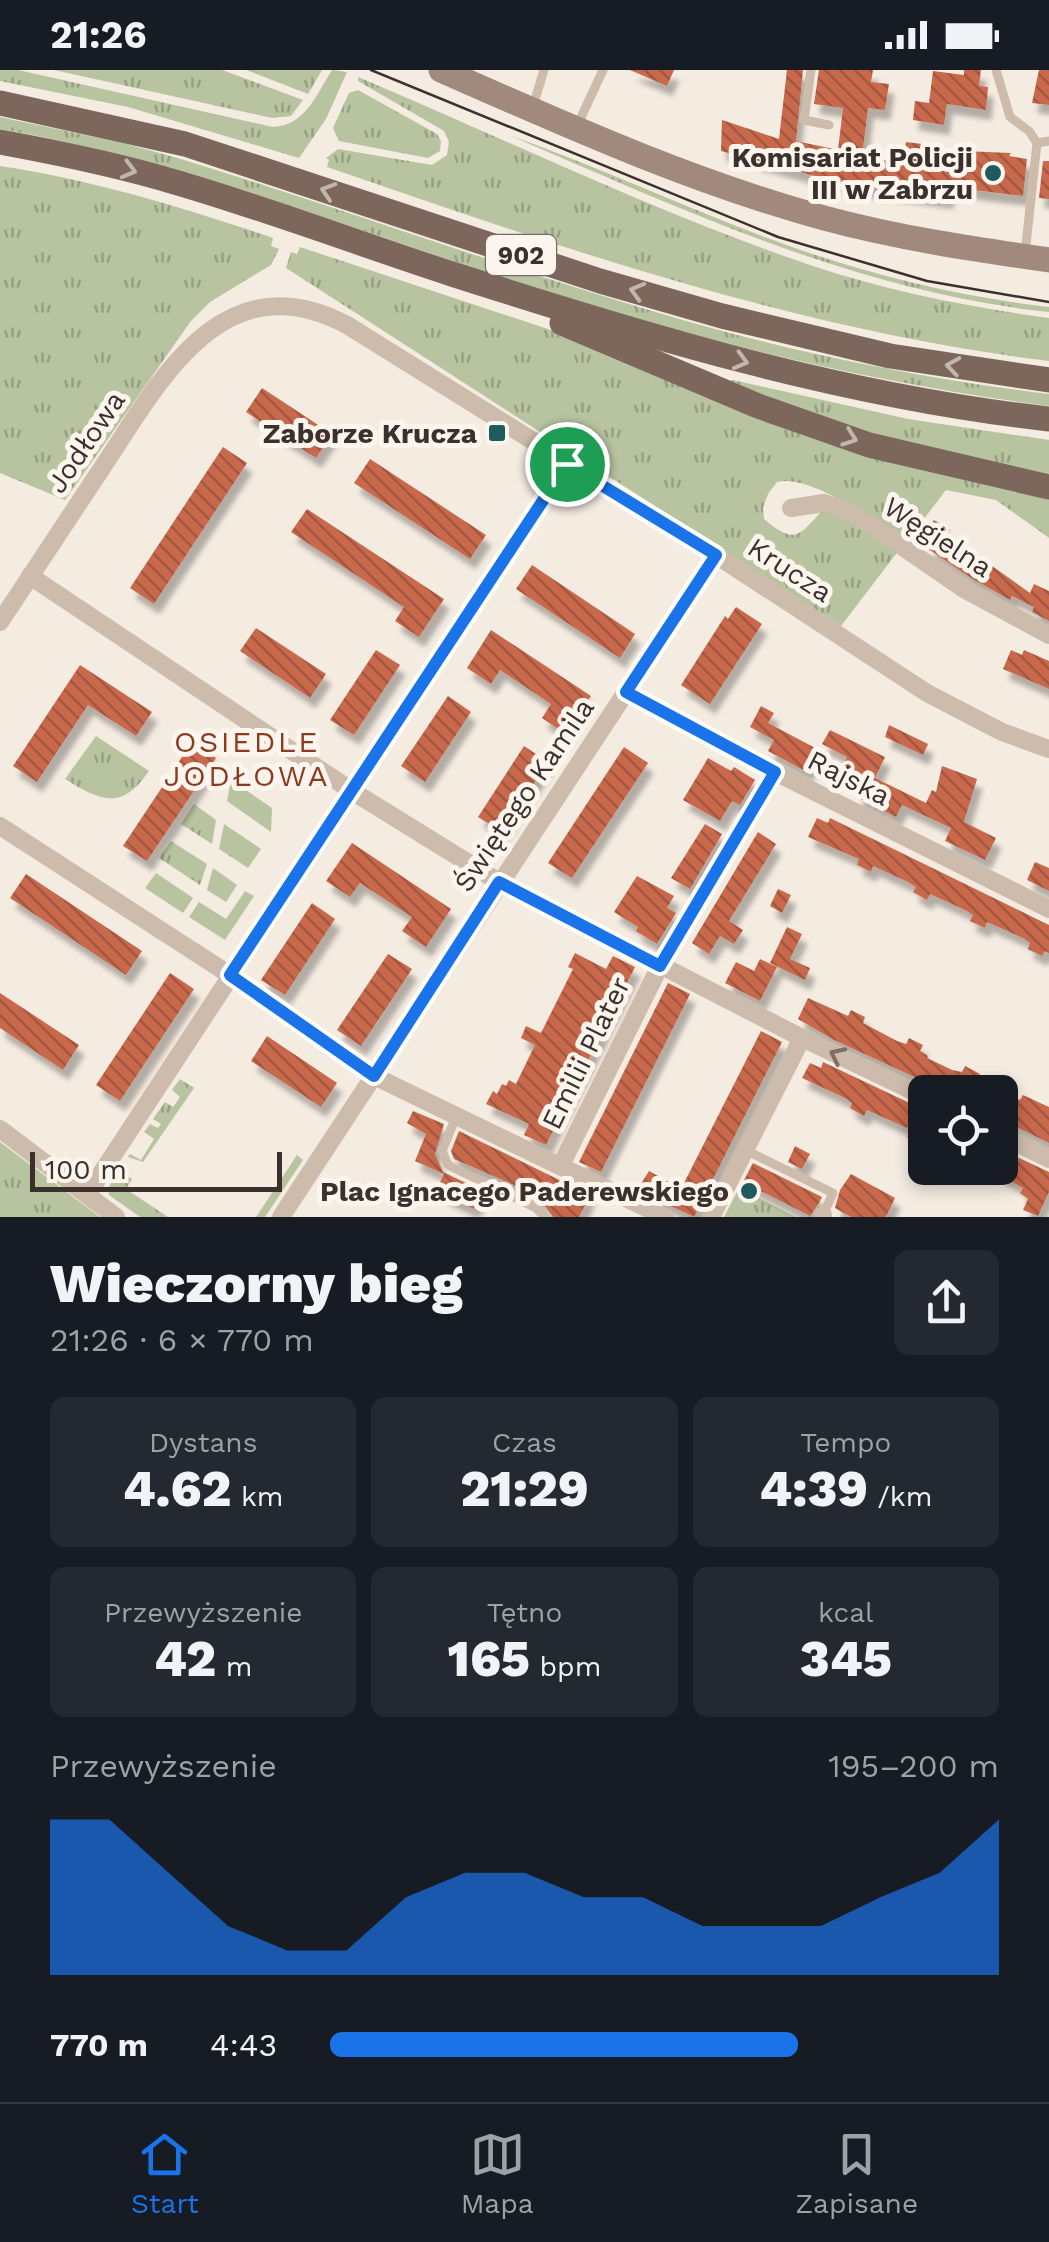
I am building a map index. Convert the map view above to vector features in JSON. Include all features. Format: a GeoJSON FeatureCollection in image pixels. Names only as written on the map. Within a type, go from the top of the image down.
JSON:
{"type":"FeatureCollection","features":[{"type":"Feature","properties":{"kind":"main road","name":"902"},"geometry":{"type":"LineString","coordinates":[[0,104],[80,118],[186,144],[600,281],[722,316],[890,356],[1049,380]]}},
{"type":"Feature","properties":{"kind":"main road","name":"902"},"geometry":{"type":"LineString","coordinates":[[0,142],[82,157],[177,182],[686,347],[834,384],[1049,419]]}},
{"type":"Feature","properties":{"kind":"main road"},"geometry":{"type":"LineString","coordinates":[[452,274],[758,406],[869,445],[1049,487]]}},
{"type":"Feature","properties":{"kind":"street"},"geometry":{"type":"LineString","coordinates":[[440,70],[700,178],[823,217],[936,243],[1037,258]]}},
{"type":"Feature","properties":{"kind":"street","name":"Krucza"},"geometry":{"type":"LineString","coordinates":[[240,315],[281,307],[326,314],[716,555],[927,693],[1002,732],[1049,749]]}},
{"type":"Feature","properties":{"kind":"street","name":"Jodłowa"},"geometry":{"type":"LineString","coordinates":[[0,622],[168,370],[188,345],[240,315]]}},
{"type":"Feature","properties":{"kind":"street"},"geometry":{"type":"LineString","coordinates":[[87,1195],[567,464]]}},
{"type":"Feature","properties":{"kind":"street","name":"Węgielna"},"geometry":{"type":"LineString","coordinates":[[792,508],[824,503],[843,510],[964,588],[1049,635]]}},
{"type":"Feature","properties":{"kind":"street","name":"Świętego Kamila"},"geometry":{"type":"LineString","coordinates":[[281,1217],[716,555]]}},
{"type":"Feature","properties":{"kind":"street"},"geometry":{"type":"LineString","coordinates":[[30,576],[352,791],[499,882],[908,1090]]}},
{"type":"Feature","properties":{"kind":"street","name":"Rajska"},"geometry":{"type":"LineString","coordinates":[[626,692],[775,772],[1049,909]]}},
{"type":"Feature","properties":{"kind":"street","name":"Emilii Plater"},"geometry":{"type":"LineString","coordinates":[[561,1165],[660,966],[775,772]]}},
{"type":"Feature","properties":{"kind":"street"},"geometry":{"type":"LineString","coordinates":[[0,826],[230,975],[374,1076],[664,1217]]}},
{"type":"Feature","properties":{"kind":"street"},"geometry":{"type":"LineString","coordinates":[[711,1217],[802,1038]]}},
{"type":"Feature","properties":{"kind":"street"},"geometry":{"type":"LineString","coordinates":[[0,1128],[116,1217]]}},
{"type":"Feature","properties":{"kind":"street"},"geometry":{"type":"LineString","coordinates":[[1018,1144],[1049,1160]]}},
{"type":"Feature","properties":{"kind":"lane"},"geometry":{"type":"LineString","coordinates":[[532,110],[544,70]]}},
{"type":"Feature","properties":{"kind":"lane"},"geometry":{"type":"LineString","coordinates":[[576,128],[603,70]]}},
{"type":"Feature","properties":{"kind":"lane"},"geometry":{"type":"LineString","coordinates":[[811,70],[804,120],[830,125]]}},
{"type":"Feature","properties":{"kind":"lane"},"geometry":{"type":"LineString","coordinates":[[996,70],[1010,117],[1037,143],[1037,258]]}},
{"type":"Feature","properties":{"kind":"lane"},"geometry":{"type":"LineString","coordinates":[[1037,143],[1049,140]]}},
{"type":"Feature","properties":{"kind":"lane"},"geometry":{"type":"LineString","coordinates":[[457,1114],[442,1151],[448,1165],[536,1208],[545,1217]]}},
{"type":"Feature","properties":{"kind":"lane"},"geometry":{"type":"LineString","coordinates":[[745,1150],[832,1193],[824,1216]]}},
{"type":"Feature","properties":{"kind":"green space"},"geometry":{"type":"Polygon","coordinates":[[[0,70],[18,70],[273,127],[302,115],[332,70],[347,72],[326,119],[299,158],[128,107],[0,81],[0,70]]]}},
{"type":"Feature","properties":{"kind":"green space"},"geometry":{"type":"Polygon","coordinates":[[[54,70],[222,70],[303,100],[291,116],[272,118],[54,70]]]}},
{"type":"Feature","properties":{"kind":"green space"},"geometry":{"type":"Polygon","coordinates":[[[246,70],[322,70],[308,94],[246,70]]]}},
{"type":"Feature","properties":{"kind":"green space"},"geometry":{"type":"Polygon","coordinates":[[[358,77],[639,199],[810,265],[928,297],[1049,318],[1049,361],[955,347],[773,308],[505,228],[327,167],[326,158],[338,149],[432,165],[447,155],[449,142],[444,131],[358,81],[358,77]]]}},
{"type":"Feature","properties":{"kind":"green space"},"geometry":{"type":"Polygon","coordinates":[[[358,90],[437,134],[440,151],[428,158],[339,141],[333,128],[349,93],[358,90]]]}},
{"type":"Feature","properties":{"kind":"green space"},"geometry":{"type":"Polygon","coordinates":[[[0,117],[181,159],[686,321],[866,365],[1049,394],[1049,406],[861,374],[676,330],[553,294],[210,180],[71,143],[0,129],[0,117]]]}},
{"type":"Feature","properties":{"kind":"green space"},"geometry":{"type":"Polygon","coordinates":[[[509,135],[806,252],[944,290],[1049,307],[1049,312],[978,302],[840,267],[706,219],[509,135]]]}},
{"type":"Feature","properties":{"kind":"green space"},"geometry":{"type":"Polygon","coordinates":[[[0,166],[70,179],[172,206],[273,238],[271,246],[279,249],[271,265],[210,302],[191,321],[65,500],[0,473],[0,166]]]}},
{"type":"Feature","properties":{"kind":"green space"},"geometry":{"type":"Polygon","coordinates":[[[300,247],[1049,495],[1049,538],[996,500],[946,490],[907,541],[825,492],[791,481],[777,482],[763,508],[764,519],[783,533],[802,531],[828,510],[899,550],[841,626],[286,268],[291,252],[297,254],[300,247]]]}},
{"type":"Feature","properties":{"kind":"green space"},"geometry":{"type":"Polygon","coordinates":[[[730,381],[908,419],[1049,440],[1049,479],[818,419],[730,381]]]}},
{"type":"Feature","properties":{"kind":"green space"},"geometry":{"type":"Polygon","coordinates":[[[96,736],[149,771],[139,784],[120,797],[100,797],[65,779],[96,736]]]}},
{"type":"Feature","properties":{"kind":"green space"},"geometry":{"type":"Polygon","coordinates":[[[231,780],[272,808],[271,832],[227,801],[231,780]]]}},
{"type":"Feature","properties":{"kind":"green space"},"geometry":{"type":"Polygon","coordinates":[[[194,804],[216,820],[212,844],[181,824],[194,804]]]}},
{"type":"Feature","properties":{"kind":"green space"},"geometry":{"type":"Polygon","coordinates":[[[224,824],[261,849],[248,868],[219,849],[224,824]]]}},
{"type":"Feature","properties":{"kind":"green space"},"geometry":{"type":"Polygon","coordinates":[[[171,841],[207,864],[200,885],[159,858],[171,841]]]}},
{"type":"Feature","properties":{"kind":"green space"},"geometry":{"type":"Polygon","coordinates":[[[213,868],[237,885],[226,902],[207,890],[213,868]]]}},
{"type":"Feature","properties":{"kind":"green space"},"geometry":{"type":"Polygon","coordinates":[[[156,873],[193,898],[183,913],[145,888],[156,873]]]}},
{"type":"Feature","properties":{"kind":"green space"},"geometry":{"type":"Polygon","coordinates":[[[245,891],[254,896],[225,940],[189,917],[199,902],[226,919],[245,891]]]}},
{"type":"Feature","properties":{"kind":"green space"},"geometry":{"type":"Polygon","coordinates":[[[180,1079],[194,1088],[143,1162],[128,1157],[130,1154],[141,1160],[154,1139],[144,1132],[150,1124],[158,1128],[161,1124],[153,1119],[165,1102],[173,1107],[180,1097],[172,1090],[180,1079]]]}},
{"type":"Feature","properties":{"kind":"green space"},"geometry":{"type":"Polygon","coordinates":[[[0,1142],[100,1217],[0,1217],[0,1142]]]}},
{"type":"Feature","properties":{"kind":"green space"},"geometry":{"type":"Polygon","coordinates":[[[297,1155],[303,1160],[265,1217],[256,1217],[297,1155]]]}},
{"type":"Feature","properties":{"kind":"green space"},"geometry":{"type":"Polygon","coordinates":[[[119,1171],[132,1179],[126,1189],[168,1217],[140,1217],[109,1195],[108,1188],[119,1171]]]}},
{"type":"Feature","properties":{"kind":"green space","name":"Plac Ignacego Paderewskiego"},"geometry":{"type":"Polygon","coordinates":[[[739,1188],[796,1217],[724,1217],[739,1188]]]}},
{"type":"Feature","properties":{"kind":"building"},"geometry":{"type":"Polygon","coordinates":[[[630,70],[674,70],[667,86],[630,70]]]}},
{"type":"Feature","properties":{"kind":"building"},"geometry":{"type":"Polygon","coordinates":[[[787,70],[803,70],[796,141],[838,150],[843,108],[814,104],[819,70],[873,70],[871,82],[889,84],[885,110],[868,108],[862,157],[902,163],[906,142],[922,144],[921,153],[927,154],[925,167],[961,171],[963,151],[1011,153],[1009,156],[1027,159],[1023,196],[950,187],[948,199],[857,187],[721,151],[722,120],[779,139],[787,70]]]}},
{"type":"Feature","properties":{"kind":"building"},"geometry":{"type":"Polygon","coordinates":[[[964,70],[981,70],[979,86],[988,87],[986,110],[947,104],[944,125],[913,120],[915,101],[929,103],[933,71],[964,75],[964,70]]]}},
{"type":"Feature","properties":{"kind":"building"},"geometry":{"type":"Polygon","coordinates":[[[1039,70],[1049,70],[1049,105],[1032,103],[1039,70]]]}},
{"type":"Feature","properties":{"kind":"building"},"geometry":{"type":"Polygon","coordinates":[[[1043,161],[1049,161],[1049,199],[1039,198],[1043,161]]]}},
{"type":"Feature","properties":{"kind":"building"},"geometry":{"type":"Polygon","coordinates":[[[262,388],[332,434],[316,458],[246,412],[262,388]]]}},
{"type":"Feature","properties":{"kind":"building"},"geometry":{"type":"Polygon","coordinates":[[[223,447],[247,463],[154,604],[130,588],[223,447]]]}},
{"type":"Feature","properties":{"kind":"building"},"geometry":{"type":"Polygon","coordinates":[[[370,459],[486,535],[470,559],[354,483],[370,459]]]}},
{"type":"Feature","properties":{"kind":"building"},"geometry":{"type":"Polygon","coordinates":[[[307,509],[444,599],[419,637],[395,621],[404,607],[291,532],[307,509]]]}},
{"type":"Feature","properties":{"kind":"building"},"geometry":{"type":"Polygon","coordinates":[[[934,520],[950,530],[947,534],[1030,593],[1034,584],[1049,591],[1049,621],[1032,612],[1034,607],[1012,596],[1010,600],[927,548],[933,540],[924,533],[934,520]]]}},
{"type":"Feature","properties":{"kind":"building"},"geometry":{"type":"Polygon","coordinates":[[[532,565],[635,634],[620,658],[516,589],[532,565]]]}},
{"type":"Feature","properties":{"kind":"building"},"geometry":{"type":"Polygon","coordinates":[[[736,607],[762,624],[710,704],[681,685],[725,616],[728,619],[736,607]]]}},
{"type":"Feature","properties":{"kind":"building"},"geometry":{"type":"Polygon","coordinates":[[[256,628],[326,674],[310,698],[240,651],[256,628]]]}},
{"type":"Feature","properties":{"kind":"building"},"geometry":{"type":"Polygon","coordinates":[[[491,630],[591,696],[566,734],[542,718],[551,704],[500,670],[491,684],[467,668],[491,630]]]}},
{"type":"Feature","properties":{"kind":"building"},"geometry":{"type":"Polygon","coordinates":[[[376,650],[400,665],[354,735],[330,720],[376,650]]]}},
{"type":"Feature","properties":{"kind":"building"},"geometry":{"type":"Polygon","coordinates":[[[1011,650],[1022,655],[1024,650],[1049,661],[1049,689],[1003,669],[1011,650]]]}},
{"type":"Feature","properties":{"kind":"building"},"geometry":{"type":"Polygon","coordinates":[[[80,665],[152,712],[136,736],[88,705],[37,782],[13,766],[80,665]]]}},
{"type":"Feature","properties":{"kind":"building"},"geometry":{"type":"Polygon","coordinates":[[[448,696],[471,712],[425,782],[401,766],[448,696]]]}},
{"type":"Feature","properties":{"kind":"building"},"geometry":{"type":"Polygon","coordinates":[[[761,706],[774,713],[768,723],[819,750],[807,772],[768,751],[774,740],[750,727],[761,706]]]}},
{"type":"Feature","properties":{"kind":"building"},"geometry":{"type":"Polygon","coordinates":[[[889,725],[928,744],[923,755],[885,737],[889,725]]]}},
{"type":"Feature","properties":{"kind":"building"},"geometry":{"type":"Polygon","coordinates":[[[830,730],[885,757],[875,778],[926,803],[932,790],[936,792],[942,766],[977,779],[964,822],[996,838],[985,860],[945,841],[951,828],[902,805],[896,817],[856,797],[865,777],[843,766],[847,757],[822,744],[830,730]]]}},
{"type":"Feature","properties":{"kind":"building"},"geometry":{"type":"Polygon","coordinates":[[[192,742],[216,758],[147,861],[123,846],[192,742]]]}},
{"type":"Feature","properties":{"kind":"building"},"geometry":{"type":"Polygon","coordinates":[[[524,746],[548,762],[502,832],[478,817],[524,746]]]}},
{"type":"Feature","properties":{"kind":"building"},"geometry":{"type":"Polygon","coordinates":[[[624,747],[648,763],[572,878],[548,863],[624,747]]]}},
{"type":"Feature","properties":{"kind":"building"},"geometry":{"type":"Polygon","coordinates":[[[708,758],[755,780],[740,805],[732,801],[720,821],[683,800],[708,758]]]}},
{"type":"Feature","properties":{"kind":"building"},"geometry":{"type":"Polygon","coordinates":[[[817,818],[828,823],[830,818],[1049,925],[1049,953],[1045,951],[1042,956],[1028,949],[1030,943],[1023,938],[987,922],[985,928],[970,921],[973,915],[965,910],[930,894],[927,900],[913,892],[916,887],[908,882],[873,866],[871,872],[857,865],[859,859],[808,837],[817,818]]]}},
{"type":"Feature","properties":{"kind":"building"},"geometry":{"type":"Polygon","coordinates":[[[705,824],[722,834],[690,889],[671,878],[705,824]]]}},
{"type":"Feature","properties":{"kind":"building"},"geometry":{"type":"Polygon","coordinates":[[[758,832],[776,844],[729,921],[743,930],[734,944],[720,936],[709,954],[692,943],[758,832]]]}},
{"type":"Feature","properties":{"kind":"building"},"geometry":{"type":"Polygon","coordinates":[[[352,843],[451,909],[426,947],[402,931],[412,917],[360,883],[350,897],[326,881],[352,843]]]}},
{"type":"Feature","properties":{"kind":"building"},"geometry":{"type":"Polygon","coordinates":[[[1035,862],[1049,868],[1049,891],[1027,880],[1035,862]]]}},
{"type":"Feature","properties":{"kind":"building"},"geometry":{"type":"Polygon","coordinates":[[[26,874],[142,951],[126,975],[10,898],[26,874]]]}},
{"type":"Feature","properties":{"kind":"building"},"geometry":{"type":"Polygon","coordinates":[[[637,876],[674,896],[667,908],[676,913],[657,944],[614,912],[637,876]]]}},
{"type":"Feature","properties":{"kind":"building"},"geometry":{"type":"Polygon","coordinates":[[[778,889],[791,895],[782,913],[770,906],[778,889]]]}},
{"type":"Feature","properties":{"kind":"building"},"geometry":{"type":"Polygon","coordinates":[[[312,903],[335,919],[285,995],[261,980],[312,903]]]}},
{"type":"Feature","properties":{"kind":"building"},"geometry":{"type":"Polygon","coordinates":[[[787,927],[802,934],[790,959],[810,968],[805,980],[770,963],[787,927]]]}},
{"type":"Feature","properties":{"kind":"building"},"geometry":{"type":"Polygon","coordinates":[[[575,953],[606,969],[613,956],[635,967],[546,1145],[524,1135],[529,1124],[486,1104],[502,1084],[506,1086],[509,1080],[516,1084],[535,1045],[521,1038],[526,1026],[541,1033],[573,969],[568,967],[575,953]]]}},
{"type":"Feature","properties":{"kind":"building"},"geometry":{"type":"Polygon","coordinates":[[[388,954],[412,969],[361,1046],[337,1030],[388,954]]]}},
{"type":"Feature","properties":{"kind":"building"},"geometry":{"type":"Polygon","coordinates":[[[760,959],[777,967],[760,1001],[725,983],[736,962],[754,971],[760,959]]]}},
{"type":"Feature","properties":{"kind":"building"},"geometry":{"type":"Polygon","coordinates":[[[170,973],[194,989],[120,1101],[96,1085],[170,973]]]}},
{"type":"Feature","properties":{"kind":"building"},"geometry":{"type":"Polygon","coordinates":[[[668,983],[690,994],[601,1172],[579,1162],[668,983]]]}},
{"type":"Feature","properties":{"kind":"building"},"geometry":{"type":"Polygon","coordinates":[[[0,993],[79,1045],[63,1070],[0,1028],[0,993]]]}},
{"type":"Feature","properties":{"kind":"building"},"geometry":{"type":"Polygon","coordinates":[[[808,998],[848,1016],[851,1010],[865,1017],[863,1023],[897,1041],[906,1044],[909,1038],[923,1045],[920,1051],[927,1058],[952,1070],[962,1072],[965,1066],[980,1074],[910,1075],[798,1019],[808,998]]]}},
{"type":"Feature","properties":{"kind":"building"},"geometry":{"type":"Polygon","coordinates":[[[761,1031],[782,1042],[694,1217],[637,1190],[649,1171],[681,1189],[761,1031]]]}},
{"type":"Feature","properties":{"kind":"building"},"geometry":{"type":"Polygon","coordinates":[[[267,1036],[337,1083],[321,1107],[251,1061],[267,1036]]]}},
{"type":"Feature","properties":{"kind":"building"},"geometry":{"type":"Polygon","coordinates":[[[823,1062],[908,1102],[907,1128],[867,1110],[864,1116],[850,1108],[852,1103],[845,1098],[802,1078],[810,1063],[821,1068],[823,1062]]]}},
{"type":"Feature","properties":{"kind":"building"},"geometry":{"type":"Polygon","coordinates":[[[1023,1095],[1049,1107],[1049,1143],[1018,1128],[1018,1099],[1023,1095]]]}},
{"type":"Feature","properties":{"kind":"building"},"geometry":{"type":"Polygon","coordinates":[[[413,1111],[444,1124],[435,1154],[443,1172],[483,1191],[474,1209],[442,1194],[444,1189],[438,1186],[444,1174],[415,1161],[426,1134],[407,1123],[413,1111]]]}},
{"type":"Feature","properties":{"kind":"building"},"geometry":{"type":"Polygon","coordinates":[[[459,1131],[590,1195],[579,1217],[553,1217],[542,1202],[529,1196],[530,1192],[454,1159],[451,1151],[459,1131]]]}},
{"type":"Feature","properties":{"kind":"building"},"geometry":{"type":"Polygon","coordinates":[[[795,1146],[810,1154],[802,1169],[788,1162],[795,1146]]]}},
{"type":"Feature","properties":{"kind":"building"},"geometry":{"type":"Polygon","coordinates":[[[1018,1157],[1049,1172],[1049,1192],[1038,1216],[1023,1210],[1028,1199],[1020,1193],[1023,1188],[1018,1185],[1018,1157]]]}},
{"type":"Feature","properties":{"kind":"building"},"geometry":{"type":"Polygon","coordinates":[[[753,1163],[822,1197],[810,1216],[743,1182],[753,1163]]]}},
{"type":"Feature","properties":{"kind":"building"},"geometry":{"type":"Polygon","coordinates":[[[851,1174],[895,1198],[886,1217],[851,1217],[835,1208],[840,1190],[851,1174]]]}},
{"type":"Feature","properties":{"kind":"tram line"},"geometry":{"type":"LineString","coordinates":[[371,70],[778,237],[927,281],[1049,302]]}},
{"type":"Feature","properties":{"kind":"place","name":"Komisariat Policji III w Zabrzu"},"geometry":{"type":"Point","coordinates":[993,173]}},
{"type":"Feature","properties":{"kind":"place","name":"Zaborze Krucza"},"geometry":{"type":"Point","coordinates":[497,433]}},
{"type":"Feature","properties":{"kind":"place","name":"Plac Ignacego Paderewskiego"},"geometry":{"type":"Point","coordinates":[749,1191]}},
{"type":"Feature","properties":{"kind":"district","name":"OSIEDLE JODŁOWA"},"geometry":{"type":"Point","coordinates":[247,758]}},
{"type":"Feature","properties":{"kind":"route"},"geometry":{"type":"LineString","coordinates":[[567,464],[716,555],[626,692],[775,772],[660,966],[499,882],[374,1076],[230,975],[567,464]]}}]}
